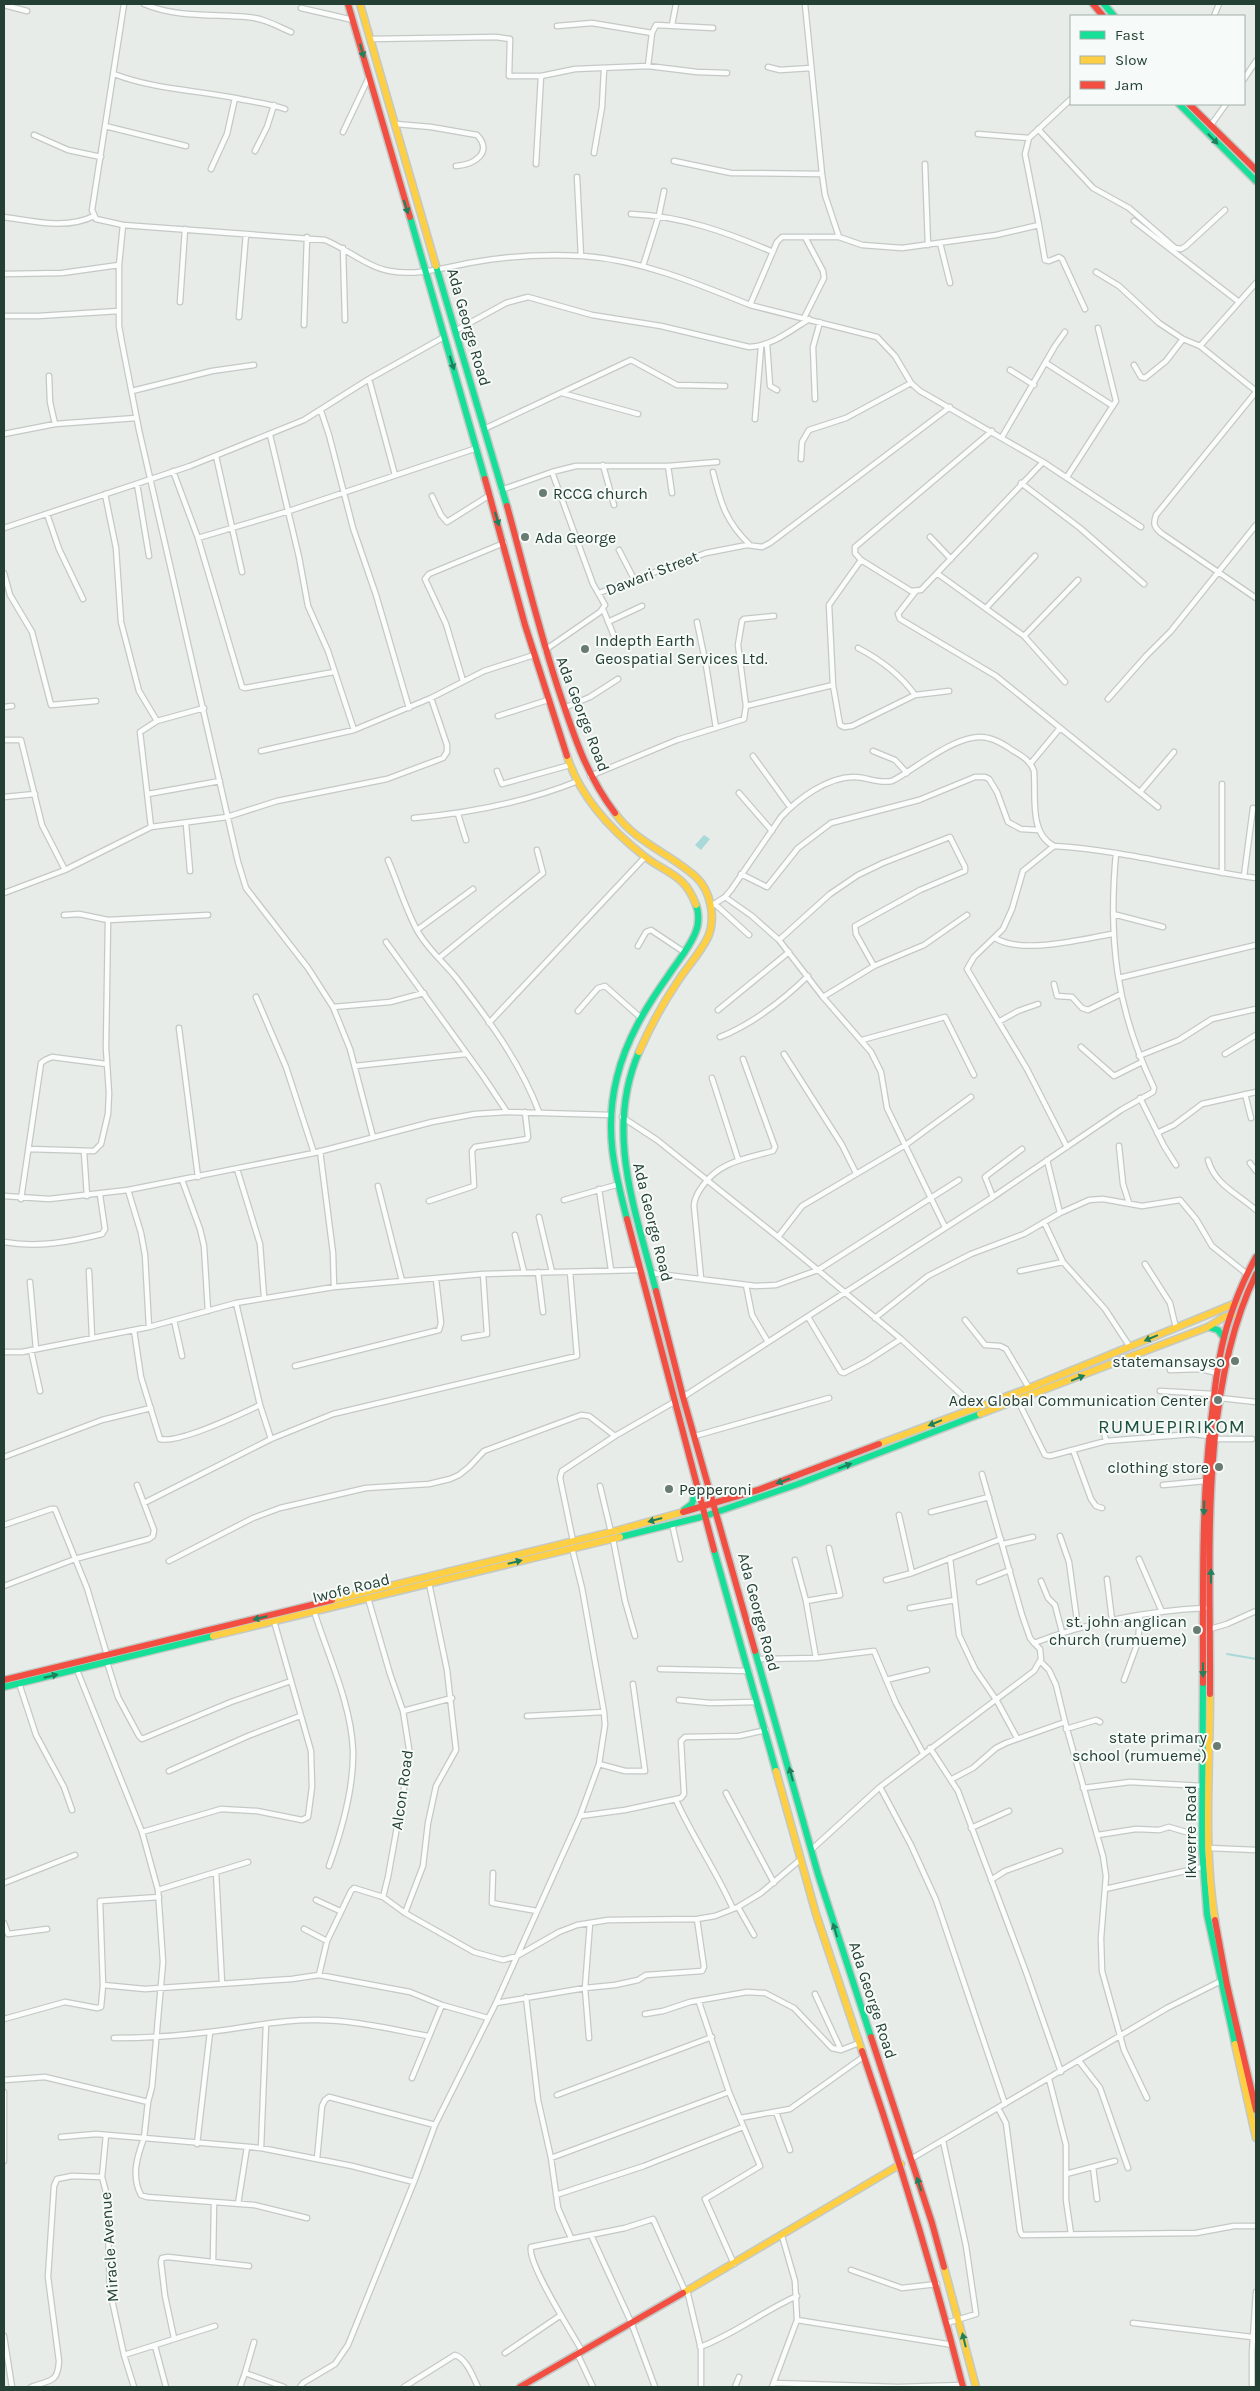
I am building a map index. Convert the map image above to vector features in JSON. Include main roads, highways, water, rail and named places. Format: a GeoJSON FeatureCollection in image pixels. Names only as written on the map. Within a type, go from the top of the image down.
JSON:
{"type":"FeatureCollection","features":[{"type":"Feature","properties":{"kind":"main road","name":"Ada George Road"},"geometry":{"type":"LineString","coordinates":[[348,4],[477,448],[534,655],[570,765],[578,781],[605,821],[645,857],[684,883],[696,900],[699,920],[697,930],[641,1018],[618,1073],[610,1115],[610,1145],[616,1185],[696,1486],[766,1730],[800,1859],[863,2057],[900,2164],[937,2284],[963,2386]]}},
{"type":"Feature","properties":{"kind":"main road","name":"Ada George Road"},"geometry":{"type":"LineString","coordinates":[[360,4],[439,269],[455,332],[523,562],[544,650],[590,776],[618,818],[650,845],[695,876],[702,884],[713,905],[708,937],[666,1000],[648,1032],[636,1059],[627,1088],[622,1117],[622,1147],[626,1180],[683,1397],[811,1850],[844,1957],[911,2159],[959,2320],[976,2387]]}},
{"type":"Feature","properties":{"kind":"main road"},"geometry":{"type":"LineString","coordinates":[[1093,4],[1103,15]]}},
{"type":"Feature","properties":{"kind":"main road"},"geometry":{"type":"LineString","coordinates":[[1104,4],[1113,15]]}},
{"type":"Feature","properties":{"kind":"main road"},"geometry":{"type":"LineString","coordinates":[[1180,105],[1256,181]]}},
{"type":"Feature","properties":{"kind":"main road"},"geometry":{"type":"LineString","coordinates":[[1190,105],[1256,170]]}},
{"type":"Feature","properties":{"kind":"main road","name":"Ikwerre Road"},"geometry":{"type":"LineString","coordinates":[[1207,1608],[1212,1490],[1213,1394],[1227,1318],[1256,1257]]}},
{"type":"Feature","properties":{"kind":"main road","name":"Ikwerre Road"},"geometry":{"type":"LineString","coordinates":[[1256,1274],[1243,1300],[1232,1332],[1205,1481],[1210,1848],[1213,1910],[1253,2083],[1256,2110]]}},
{"type":"Feature","properties":{"kind":"main road","name":"Iwofe Road"},"geometry":{"type":"LineString","coordinates":[[4,1687],[572,1548],[714,1504],[824,1467],[975,1407],[1029,1388],[1213,1314],[1243,1300]]}},
{"type":"Feature","properties":{"kind":"main road"},"geometry":{"type":"LineString","coordinates":[[1213,1314],[1227,1318],[1239,1314]]}},
{"type":"Feature","properties":{"kind":"main road"},"geometry":{"type":"LineString","coordinates":[[1227,1318],[1232,1332]]}},
{"type":"Feature","properties":{"kind":"main road","name":"Iwofe Road"},"geometry":{"type":"LineString","coordinates":[[4,1680],[573,1541],[672,1524],[705,1516],[760,1498],[1018,1402],[1227,1318]]}},
{"type":"Feature","properties":{"kind":"main road"},"geometry":{"type":"LineString","coordinates":[[1208,1327],[1218,1330],[1224,1338]]}},
{"type":"Feature","properties":{"kind":"main road"},"geometry":{"type":"LineString","coordinates":[[680,1514],[692,1504],[696,1486]]}},
{"type":"Feature","properties":{"kind":"main road"},"geometry":{"type":"LineString","coordinates":[[710,1491],[719,1496],[732,1498]]}},
{"type":"Feature","properties":{"kind":"main road","name":"Ikwerre Road"},"geometry":{"type":"LineString","coordinates":[[1207,1629],[1203,1786],[1203,1866],[1207,1914],[1256,2138]]}},
{"type":"Feature","properties":{"kind":"main road"},"geometry":{"type":"LineString","coordinates":[[520,2387],[782,2236],[900,2164]]}},
{"type":"Feature","properties":{"kind":"water"},"geometry":{"type":"Polygon","coordinates":[[[704,835],[710,839],[701,850],[695,845],[704,835]]]}},
{"type":"Feature","properties":{"kind":"waterway"},"geometry":{"type":"LineString","coordinates":[[1227,1654],[1256,1659]]}},
{"type":"Feature","properties":{"kind":"place","name":"RCCG church"},"geometry":{"type":"Point","coordinates":[543,493]}},
{"type":"Feature","properties":{"kind":"place","name":"Ada George"},"geometry":{"type":"Point","coordinates":[525,537]}},
{"type":"Feature","properties":{"kind":"place","name":"Indepth Earth Geospatial Services Ltd."},"geometry":{"type":"Point","coordinates":[585,649]}},
{"type":"Feature","properties":{"kind":"place","name":"statemansayso"},"geometry":{"type":"Point","coordinates":[1235,1361]}},
{"type":"Feature","properties":{"kind":"place","name":"Adex Global Communication Center"},"geometry":{"type":"Point","coordinates":[1218,1400]}},
{"type":"Feature","properties":{"kind":"place","name":"clothing store"},"geometry":{"type":"Point","coordinates":[1219,1467]}},
{"type":"Feature","properties":{"kind":"place","name":"Pepperoni"},"geometry":{"type":"Point","coordinates":[669,1489]}},
{"type":"Feature","properties":{"kind":"place","name":"st. john anglican church (rumueme)"},"geometry":{"type":"Point","coordinates":[1197,1630]}},
{"type":"Feature","properties":{"kind":"place","name":"state primary school (rumueme)"},"geometry":{"type":"Point","coordinates":[1217,1746]}},
{"type":"Feature","properties":{"kind":"district","name":"RUMUEPIRIKOM"},"geometry":{"type":"Point","coordinates":[1172,1427]}}]}
